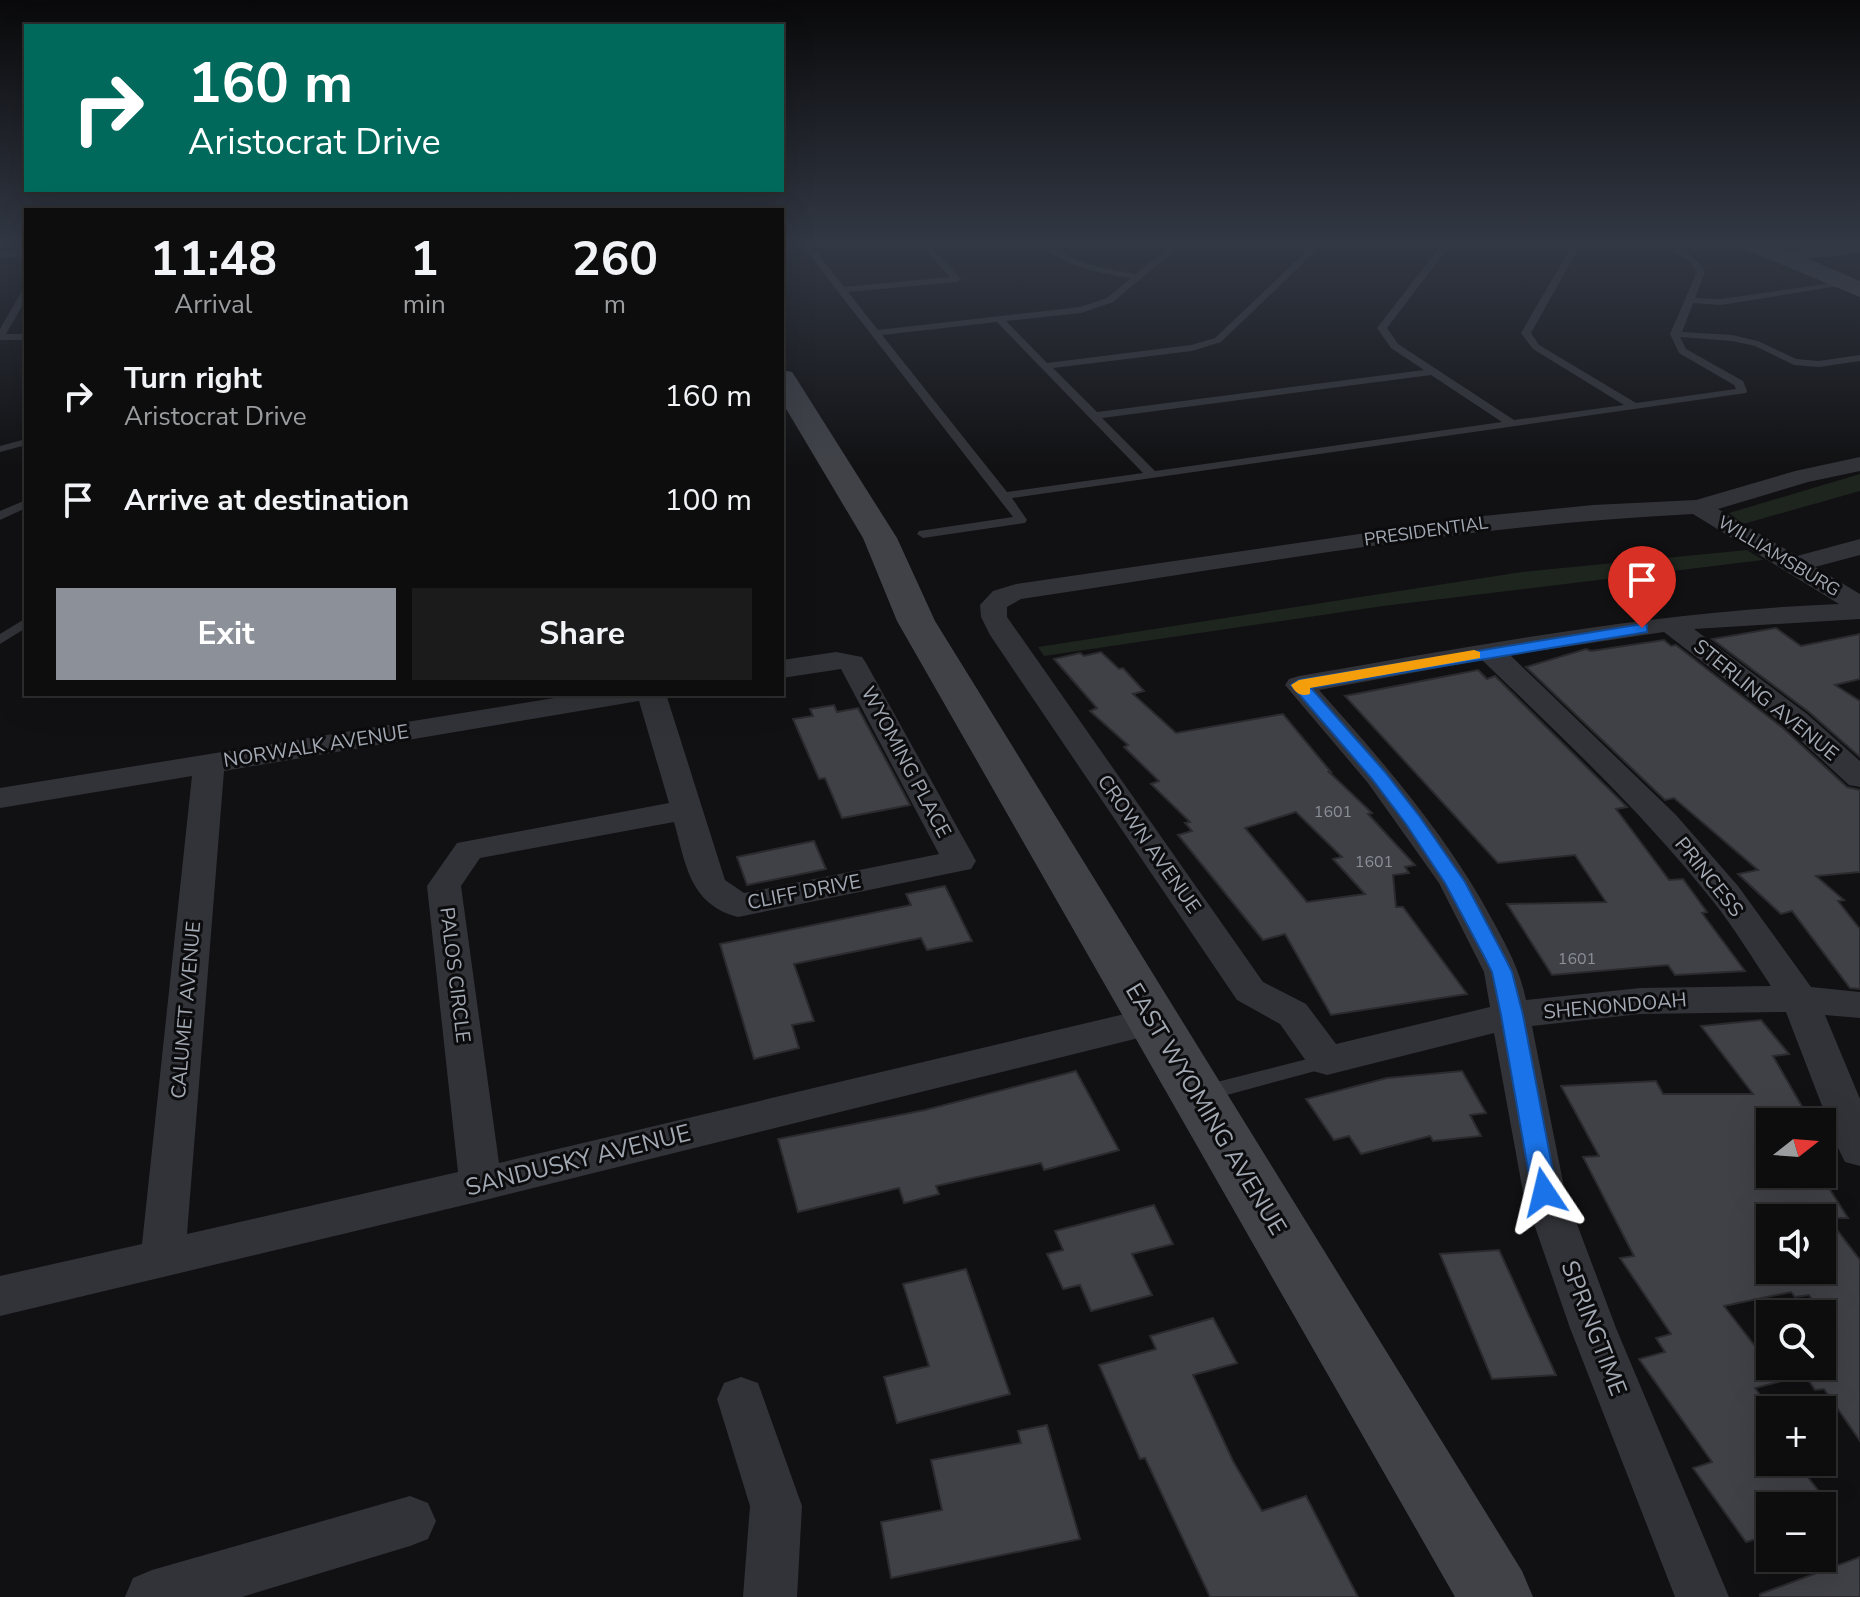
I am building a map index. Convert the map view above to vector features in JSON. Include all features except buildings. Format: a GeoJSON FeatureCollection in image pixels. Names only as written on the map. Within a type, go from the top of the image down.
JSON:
{"type":"FeatureCollection","features":[{"type":"Feature","properties":{"kind":"street","name":"EAST WYOMING AVENUE"},"geometry":{"type":"LineString","coordinates":[[784,381],[880,538],[916,621],[1496,1597]]}},
{"type":"Feature","properties":{"kind":"street","name":"EAST WYOMING AVENUE"},"geometry":{"type":"LineString","coordinates":[[784,430],[849,542],[916,621]]}},
{"type":"Feature","properties":{"kind":"street","name":"PRESIDENTIAL"},"geometry":{"type":"LineString","coordinates":[[993,605],[1002,597],[1016,592],[1483,523],[1593,512],[1698,507],[1803,476],[1860,464]]}},
{"type":"Feature","properties":{"kind":"street","name":"WILLIAMSBURG"},"geometry":{"type":"LineString","coordinates":[[1698,507],[1860,605]]}},
{"type":"Feature","properties":{"kind":"street"},"geometry":{"type":"LineString","coordinates":[[1793,565],[1860,547]]}},
{"type":"Feature","properties":{"kind":"street","name":"CROWN AVENUE"},"geometry":{"type":"LineString","coordinates":[[993,605],[994,617],[1004,635],[1250,991],[1293,1014],[1327,1061]]}},
{"type":"Feature","properties":{"kind":"street"},"geometry":{"type":"LineString","coordinates":[[1490,652],[1720,618],[1860,611]]}},
{"type":"Feature","properties":{"kind":"street","name":"STERLING AVENUE"},"geometry":{"type":"LineString","coordinates":[[1671,624],[1796,720],[1860,778]]}},
{"type":"Feature","properties":{"kind":"street","name":"SPRINGTIME"},"geometry":{"type":"LineString","coordinates":[[1490,652],[1299,685],[1379,776],[1455,882],[1502,972],[1544,1192],[1593,1328],[1702,1597]]}},
{"type":"Feature","properties":{"kind":"street","name":"PRINCESS"},"geometry":{"type":"LineString","coordinates":[[1490,652],[1605,761],[1664,822],[1726,894],[1800,999],[1860,1150]]}},
{"type":"Feature","properties":{"kind":"street","name":"WYOMING PLACE"},"geometry":{"type":"LineString","coordinates":[[784,669],[836,660],[852,663],[959,861]]}},
{"type":"Feature","properties":{"kind":"street","name":"NORWALK AVENUE"},"geometry":{"type":"LineString","coordinates":[[0,798],[621,696]]}},
{"type":"Feature","properties":{"kind":"street","name":"CLIFF DRIVE"},"geometry":{"type":"LineString","coordinates":[[652,696],[710,886],[738,906],[959,861]]}},
{"type":"Feature","properties":{"kind":"street","name":"CALUMET AVENUE"},"geometry":{"type":"LineString","coordinates":[[163,1257],[209,763]]}},
{"type":"Feature","properties":{"kind":"street","name":"PALOS CIRCLE"},"geometry":{"type":"LineString","coordinates":[[481,1184],[444,886],[469,850],[686,810]]}},
{"type":"Feature","properties":{"kind":"street","name":"SHENONDOAH"},"geometry":{"type":"LineString","coordinates":[[1327,1061],[1512,1015],[1640,1001],[1800,999],[1860,1005]]}},
{"type":"Feature","properties":{"kind":"street","name":"SANDUSKY AVENUE"},"geometry":{"type":"LineString","coordinates":[[0,1296],[481,1184],[1154,1021]]}},
{"type":"Feature","properties":{"kind":"street"},"geometry":{"type":"LineString","coordinates":[[741,1399],[776,1506],[770,1597]]}},
{"type":"Feature","properties":{"kind":"street"},"geometry":{"type":"LineString","coordinates":[[152,1597],[410,1521]]}},
{"type":"Feature","properties":{"kind":"lane"},"geometry":{"type":"LineString","coordinates":[[11,319],[0,337],[24,337]]}},
{"type":"Feature","properties":{"kind":"lane"},"geometry":{"type":"LineString","coordinates":[[864,319],[1021,520],[923,534]]}},
{"type":"Feature","properties":{"kind":"lane"},"geometry":{"type":"LineString","coordinates":[[999,319],[1152,475]]}},
{"type":"Feature","properties":{"kind":"lane"},"geometry":{"type":"LineString","coordinates":[[875,333],[1003,319]]}},
{"type":"Feature","properties":{"kind":"lane"},"geometry":{"type":"LineString","coordinates":[[1044,366],[1192,348],[1218,340],[1241,319]]}},
{"type":"Feature","properties":{"kind":"lane"},"geometry":{"type":"LineString","coordinates":[[1389,319],[1382,328],[1394,346],[1512,424]]}},
{"type":"Feature","properties":{"kind":"lane"},"geometry":{"type":"LineString","coordinates":[[1534,319],[1526,333],[1536,347],[1634,406]]}},
{"type":"Feature","properties":{"kind":"lane"},"geometry":{"type":"LineString","coordinates":[[1004,496],[1742,391],[1739,383],[1682,351],[1675,334],[1681,319]]}},
{"type":"Feature","properties":{"kind":"lane"},"geometry":{"type":"LineString","coordinates":[[1675,334],[1732,338],[1758,344],[1794,362],[1819,364],[1860,358]]}},
{"type":"Feature","properties":{"kind":"lane"},"geometry":{"type":"LineString","coordinates":[[1094,416],[1433,372]]}},
{"type":"Feature","properties":{"kind":"lane"},"geometry":{"type":"LineString","coordinates":[[0,449],[24,443]]}},
{"type":"Feature","properties":{"kind":"lane"},"geometry":{"type":"LineString","coordinates":[[0,516],[24,505]]}},
{"type":"Feature","properties":{"kind":"lane"},"geometry":{"type":"LineString","coordinates":[[0,640],[24,623]]}},
{"type":"Feature","properties":{"kind":"lane"},"geometry":{"type":"LineString","coordinates":[[1198,1094],[1327,1061]]}},
{"type":"Feature","properties":{"kind":"shaded area"},"geometry":{"type":"Polygon","coordinates":[[[1860,474],[1860,491],[1743,524],[1729,513],[1860,474]]]}},
{"type":"Feature","properties":{"kind":"shaded area"},"geometry":{"type":"Polygon","coordinates":[[[1747,550],[1763,560],[1383,606],[1044,656],[1038,647],[1522,572],[1747,550]]]}},
{"type":"Feature","properties":{"kind":"slow traffic"},"geometry":{"type":"LineString","coordinates":[[1304,691],[1299,685],[1474,655]]}},
{"type":"Feature","properties":{"kind":"route"},"geometry":{"type":"LineString","coordinates":[[1544,1192],[1502,972],[1455,882],[1413,821],[1379,776],[1299,685],[1642,628]]}}]}
